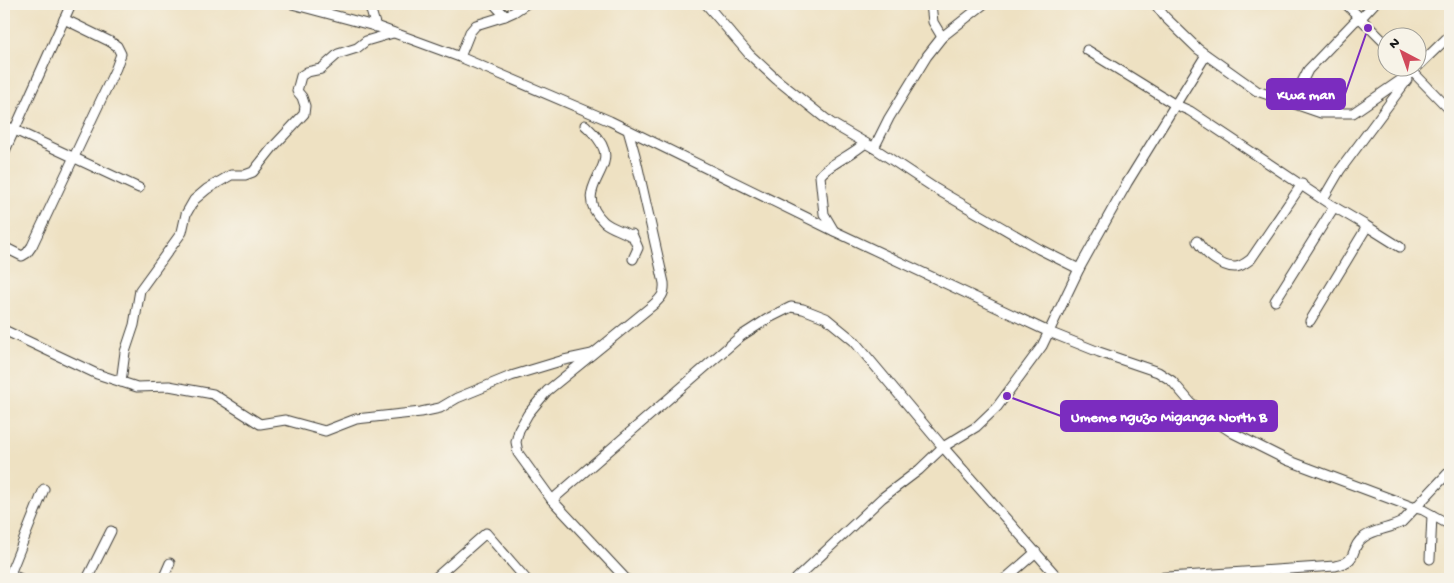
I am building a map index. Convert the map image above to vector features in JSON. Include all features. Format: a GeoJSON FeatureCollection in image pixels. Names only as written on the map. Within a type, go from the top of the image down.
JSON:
{"type":"FeatureCollection","features":[{"type":"Feature","properties":{"kind":"street"},"geometry":{"type":"LineString","coordinates":[[4,153],[71,4]]}},
{"type":"Feature","properties":{"kind":"street"},"geometry":{"type":"LineString","coordinates":[[292,4],[376,27],[460,57],[610,121],[834,231],[1049,332],[1166,376],[1200,411],[1233,433],[1287,460],[1423,510],[1448,525]]}},
{"type":"Feature","properties":{"kind":"street"},"geometry":{"type":"LineString","coordinates":[[369,4],[376,27]]}},
{"type":"Feature","properties":{"kind":"street"},"geometry":{"type":"LineString","coordinates":[[494,4],[505,16]]}},
{"type":"Feature","properties":{"kind":"street"},"geometry":{"type":"LineString","coordinates":[[460,57],[474,27],[479,23],[505,16],[526,4]]}},
{"type":"Feature","properties":{"kind":"street"},"geometry":{"type":"LineString","coordinates":[[706,4],[749,54],[831,123],[874,148],[945,194],[1039,249],[1079,269]]}},
{"type":"Feature","properties":{"kind":"street"},"geometry":{"type":"LineString","coordinates":[[931,4],[933,22],[942,37]]}},
{"type":"Feature","properties":{"kind":"street"},"geometry":{"type":"LineString","coordinates":[[874,148],[913,77],[927,56],[942,37],[984,4]]}},
{"type":"Feature","properties":{"kind":"street"},"geometry":{"type":"LineString","coordinates":[[1155,4],[1165,17],[1206,55],[1257,91],[1321,113],[1353,112],[1401,78]]}},
{"type":"Feature","properties":{"kind":"street"},"geometry":{"type":"LineString","coordinates":[[1346,4],[1376,34]]}},
{"type":"Feature","properties":{"kind":"street"},"geometry":{"type":"LineString","coordinates":[[1301,84],[1308,70],[1355,20],[1361,18],[1374,4]]}},
{"type":"Feature","properties":{"kind":"street"},"geometry":{"type":"LineString","coordinates":[[4,247],[22,256],[27,253],[121,54],[117,46],[109,41],[64,19]]}},
{"type":"Feature","properties":{"kind":"street"},"geometry":{"type":"LineString","coordinates":[[121,382],[125,352],[134,325],[140,290],[182,232],[186,214],[194,200],[207,189],[231,175],[245,175],[253,172],[304,114],[305,106],[302,97],[297,91],[300,76],[307,72],[321,69],[338,54],[357,48],[366,40],[394,33]]}},
{"type":"Feature","properties":{"kind":"street"},"geometry":{"type":"LineString","coordinates":[[1426,57],[1450,35]]}},
{"type":"Feature","properties":{"kind":"street"},"geometry":{"type":"LineString","coordinates":[[1087,50],[1174,104],[1190,111],[1334,207],[1400,247]]}},
{"type":"Feature","properties":{"kind":"street"},"geometry":{"type":"LineString","coordinates":[[796,579],[882,498],[920,470],[943,447],[976,427],[997,407],[1042,346],[1079,269],[1127,182],[1206,55]]}},
{"type":"Feature","properties":{"kind":"street"},"geometry":{"type":"LineString","coordinates":[[1323,198],[1340,170],[1406,78]]}},
{"type":"Feature","properties":{"kind":"street"},"geometry":{"type":"LineString","coordinates":[[1418,78],[1450,110]]}},
{"type":"Feature","properties":{"kind":"street"},"geometry":{"type":"LineString","coordinates":[[4,125],[139,188]]}},
{"type":"Feature","properties":{"kind":"street"},"geometry":{"type":"LineString","coordinates":[[585,125],[599,139],[605,154],[592,190],[592,200],[596,211],[604,222],[629,235],[632,234],[638,248],[633,260]]}},
{"type":"Feature","properties":{"kind":"street"},"geometry":{"type":"LineString","coordinates":[[626,579],[552,500],[518,453],[516,442],[519,430],[528,414],[546,391],[662,297],[664,283],[638,164],[628,130]]}},
{"type":"Feature","properties":{"kind":"street"},"geometry":{"type":"LineString","coordinates":[[834,231],[824,214],[820,176],[823,171],[849,156],[865,143]]}},
{"type":"Feature","properties":{"kind":"street"},"geometry":{"type":"LineString","coordinates":[[1197,241],[1207,254],[1226,265],[1240,266],[1251,259],[1302,184]]}},
{"type":"Feature","properties":{"kind":"street"},"geometry":{"type":"LineString","coordinates":[[1275,301],[1334,207]]}},
{"type":"Feature","properties":{"kind":"street"},"geometry":{"type":"LineString","coordinates":[[1310,321],[1365,230],[1365,225]]}},
{"type":"Feature","properties":{"kind":"street"},"geometry":{"type":"LineString","coordinates":[[552,500],[741,336],[768,318],[791,307],[803,308],[826,318],[854,342],[1059,579]]}},
{"type":"Feature","properties":{"kind":"street"},"geometry":{"type":"LineString","coordinates":[[4,330],[97,374],[121,382],[137,387],[169,386],[213,394],[260,424],[285,420],[325,431],[356,419],[440,408],[456,398],[510,376],[592,354]]}},
{"type":"Feature","properties":{"kind":"street"},"geometry":{"type":"LineString","coordinates":[[1138,579],[1345,564],[1350,560],[1362,539],[1375,531],[1396,525],[1450,471]]}},
{"type":"Feature","properties":{"kind":"street"},"geometry":{"type":"LineString","coordinates":[[22,579],[8,576],[44,489]]}},
{"type":"Feature","properties":{"kind":"street"},"geometry":{"type":"LineString","coordinates":[[1430,559],[1432,515]]}},
{"type":"Feature","properties":{"kind":"street"},"geometry":{"type":"LineString","coordinates":[[87,579],[111,531]]}},
{"type":"Feature","properties":{"kind":"street"},"geometry":{"type":"LineString","coordinates":[[434,579],[486,533],[526,579]]}},
{"type":"Feature","properties":{"kind":"street"},"geometry":{"type":"LineString","coordinates":[[1005,579],[1036,552]]}},
{"type":"Feature","properties":{"kind":"street"},"geometry":{"type":"LineString","coordinates":[[163,579],[170,563]]}},
{"type":"Feature","properties":{"kind":"place","name":"Kwa man"},"geometry":{"type":"Point","coordinates":[1368,28]}},
{"type":"Feature","properties":{"kind":"place","name":"Umeme nguzo Miganga North B"},"geometry":{"type":"Point","coordinates":[1007,396]}}]}
